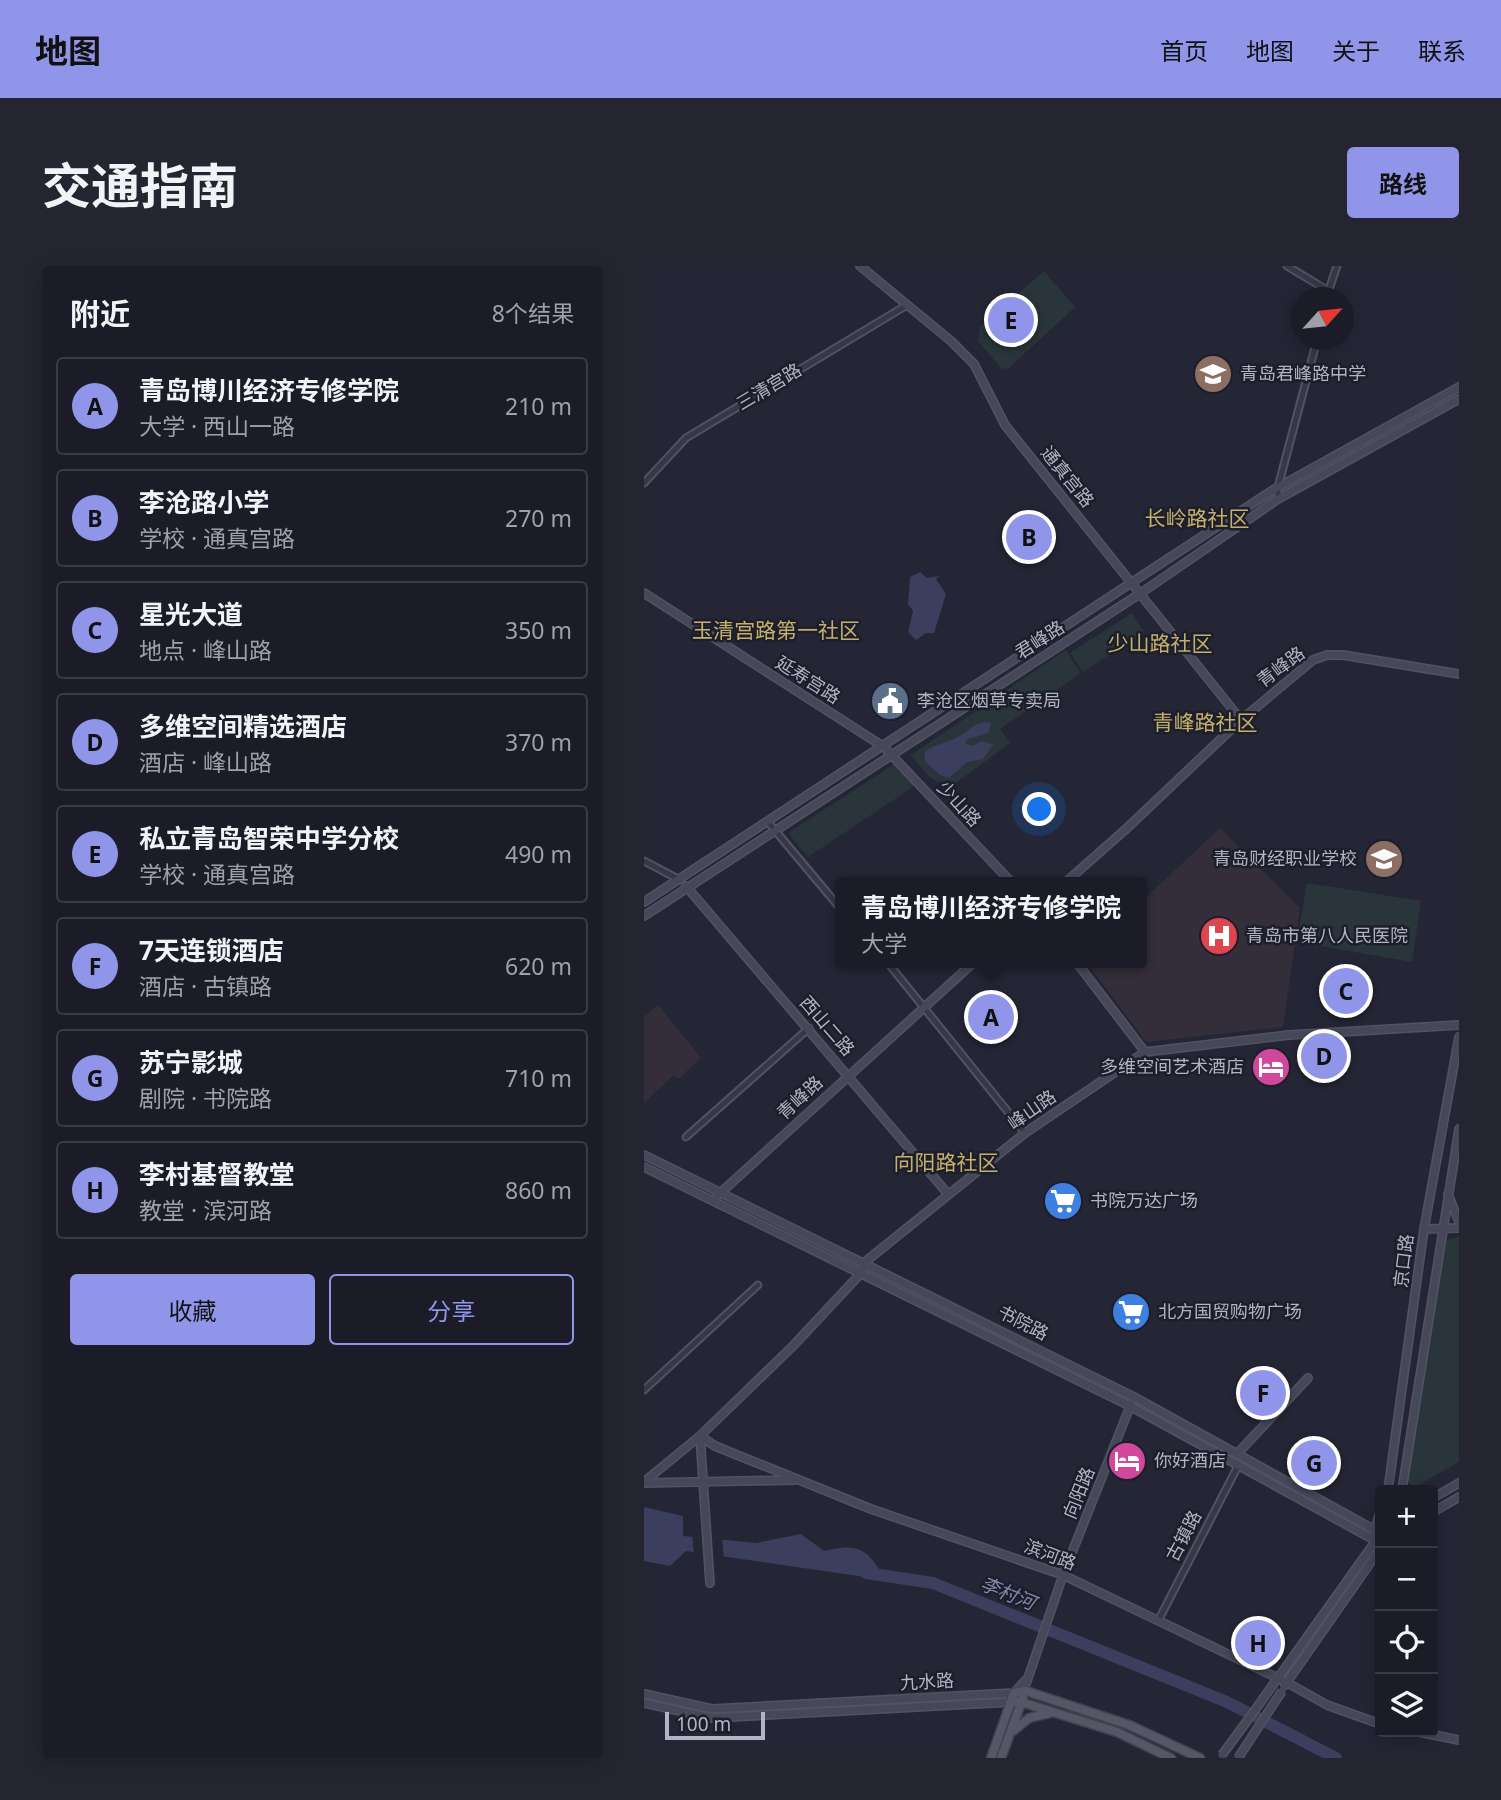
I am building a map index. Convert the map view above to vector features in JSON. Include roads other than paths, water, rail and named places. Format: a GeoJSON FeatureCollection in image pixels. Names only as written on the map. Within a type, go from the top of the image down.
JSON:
{"type":"FeatureCollection","features":[{"type":"Feature","properties":{"kind":"main road","name":"通真宫路"},"geometry":{"type":"LineString","coordinates":[[860,266],[951,341],[974,364],[1005,425],[1241,720]]}},
{"type":"Feature","properties":{"kind":"main road","name":"君峰路"},"geometry":{"type":"LineString","coordinates":[[644,902],[1134,584],[1278,487],[1459,387]]}},
{"type":"Feature","properties":{"kind":"main road","name":"君峰路"},"geometry":{"type":"LineString","coordinates":[[644,916],[1141,593],[1278,499],[1459,399]]}},
{"type":"Feature","properties":{"kind":"main road","name":"延寿宫路"},"geometry":{"type":"LineString","coordinates":[[644,593],[884,747]]}},
{"type":"Feature","properties":{"kind":"main road","name":"青峰路"},"geometry":{"type":"LineString","coordinates":[[1072,877],[1299,669],[1327,655],[1459,674]]}},
{"type":"Feature","properties":{"kind":"main road","name":"少山路"},"geometry":{"type":"LineString","coordinates":[[884,747],[1007,877]]}},
{"type":"Feature","properties":{"kind":"main road","name":"西山二路"},"geometry":{"type":"LineString","coordinates":[[680,880],[849,1074],[948,1194]]}},
{"type":"Feature","properties":{"kind":"main road","name":"青峰路"},"geometry":{"type":"LineString","coordinates":[[712,1200],[967,968]]}},
{"type":"Feature","properties":{"kind":"main road"},"geometry":{"type":"LineString","coordinates":[[1081,968],[1145,1052]]}},
{"type":"Feature","properties":{"kind":"main road","name":"峰山路"},"geometry":{"type":"LineString","coordinates":[[865,1262],[1025,1133],[1145,1052],[1289,1035],[1459,1026]]}},
{"type":"Feature","properties":{"kind":"main road","name":"京口路"},"geometry":{"type":"LineString","coordinates":[[1389,1485],[1424,1229],[1459,1037]]}},
{"type":"Feature","properties":{"kind":"main road","name":"京口路"},"geometry":{"type":"LineString","coordinates":[[1405,1485],[1441,1228],[1459,1129]]}},
{"type":"Feature","properties":{"kind":"main road","name":"书院路"},"geometry":{"type":"LineString","coordinates":[[644,1156],[865,1262],[1134,1397],[1375,1528]]}},
{"type":"Feature","properties":{"kind":"main road","name":"书院路"},"geometry":{"type":"LineString","coordinates":[[644,1167],[1130,1406],[1375,1542]]}},
{"type":"Feature","properties":{"kind":"main road"},"geometry":{"type":"LineString","coordinates":[[1448,1192],[1459,1222]]}},
{"type":"Feature","properties":{"kind":"main road"},"geometry":{"type":"LineString","coordinates":[[1424,1229],[1459,1228]]}},
{"type":"Feature","properties":{"kind":"main road"},"geometry":{"type":"LineString","coordinates":[[644,1482],[700,1436],[793,1346],[862,1272],[865,1262]]}},
{"type":"Feature","properties":{"kind":"main road"},"geometry":{"type":"LineString","coordinates":[[1238,1452],[1308,1378]]}},
{"type":"Feature","properties":{"kind":"main road","name":"向阳路"},"geometry":{"type":"LineString","coordinates":[[1026,1691],[1026,1680],[1063,1575],[1134,1397]]}},
{"type":"Feature","properties":{"kind":"main road"},"geometry":{"type":"LineString","coordinates":[[700,1436],[710,1583]]}},
{"type":"Feature","properties":{"kind":"main road","name":"滨河路"},"geometry":{"type":"LineString","coordinates":[[700,1436],[715,1446],[871,1508],[1063,1575],[1278,1678],[1327,1705],[1375,1722]]}},
{"type":"Feature","properties":{"kind":"main road"},"geometry":{"type":"LineString","coordinates":[[644,1482],[798,1480]]}},
{"type":"Feature","properties":{"kind":"main road"},"geometry":{"type":"LineString","coordinates":[[1438,1494],[1459,1483]]}},
{"type":"Feature","properties":{"kind":"main road"},"geometry":{"type":"LineString","coordinates":[[1438,1509],[1459,1497]]}},
{"type":"Feature","properties":{"kind":"main road"},"geometry":{"type":"LineString","coordinates":[[1221,1757],[1375,1546]]}},
{"type":"Feature","properties":{"kind":"main road"},"geometry":{"type":"LineString","coordinates":[[1238,1758],[1286,1682],[1375,1556]]}},
{"type":"Feature","properties":{"kind":"main road","name":"向阳路"},"geometry":{"type":"LineString","coordinates":[[1014,1693],[1026,1680]]}},
{"type":"Feature","properties":{"kind":"main road"},"geometry":{"type":"LineString","coordinates":[[1001,1758],[1026,1691]]}},
{"type":"Feature","properties":{"kind":"main road","name":"九水路"},"geometry":{"type":"LineString","coordinates":[[644,1694],[712,1709],[1026,1691],[1129,1725],[1200,1758]]}},
{"type":"Feature","properties":{"kind":"main road"},"geometry":{"type":"LineString","coordinates":[[991,1758],[1014,1693]]}},
{"type":"Feature","properties":{"kind":"main road","name":"九水路"},"geometry":{"type":"LineString","coordinates":[[644,1703],[711,1718],[1021,1702],[1117,1732],[1171,1758]]}},
{"type":"Feature","properties":{"kind":"main road"},"geometry":{"type":"LineString","coordinates":[[1009,1736],[1029,1718],[1055,1713]]}},
{"type":"Feature","properties":{"kind":"main road"},"geometry":{"type":"LineString","coordinates":[[1438,1736],[1459,1740]]}},
{"type":"Feature","properties":{"kind":"street"},"geometry":{"type":"LineString","coordinates":[[1287,266],[1322,287]]}},
{"type":"Feature","properties":{"kind":"street"},"geometry":{"type":"LineString","coordinates":[[1328,287],[1337,266]]}},
{"type":"Feature","properties":{"kind":"street","name":"三清宫路"},"geometry":{"type":"LineString","coordinates":[[644,483],[686,438],[907,305]]}},
{"type":"Feature","properties":{"kind":"street"},"geometry":{"type":"LineString","coordinates":[[1278,499],[1278,487],[1314,350]]}},
{"type":"Feature","properties":{"kind":"street"},"geometry":{"type":"LineString","coordinates":[[768,822],[835,901]]}},
{"type":"Feature","properties":{"kind":"street"},"geometry":{"type":"LineString","coordinates":[[644,861],[680,880]]}},
{"type":"Feature","properties":{"kind":"street"},"geometry":{"type":"LineString","coordinates":[[892,968],[1025,1133]]}},
{"type":"Feature","properties":{"kind":"street"},"geometry":{"type":"LineString","coordinates":[[686,1137],[808,1028]]}},
{"type":"Feature","properties":{"kind":"street"},"geometry":{"type":"LineString","coordinates":[[644,1390],[758,1285]]}},
{"type":"Feature","properties":{"kind":"street","name":"古镇路"},"geometry":{"type":"LineString","coordinates":[[1158,1620],[1238,1466]]}},
{"type":"Feature","properties":{"kind":"water"},"geometry":{"type":"Polygon","coordinates":[[[920,572],[927,578],[940,576],[936,579],[946,594],[934,633],[926,633],[916,640],[908,632],[913,611],[908,604],[910,577],[920,572]]]}},
{"type":"Feature","properties":{"kind":"water"},"geometry":{"type":"Polygon","coordinates":[[[984,722],[991,723],[988,733],[968,739],[965,744],[972,746],[982,741],[993,745],[983,759],[967,762],[949,778],[940,775],[925,761],[925,752],[929,749],[984,722]]]}},
{"type":"Feature","properties":{"kind":"water"},"geometry":{"type":"Polygon","coordinates":[[[644,1507],[683,1516],[683,1536],[756,1543],[801,1534],[824,1551],[855,1548],[868,1555],[886,1580],[686,1551],[670,1566],[644,1561],[644,1507]]]}},
{"type":"Feature","properties":{"kind":"waterway","name":"李村河"},"geometry":{"type":"LineString","coordinates":[[866,1573],[933,1583],[1227,1702],[1336,1758]]}},
{"type":"Feature","properties":{"kind":"place","name":"私立青岛智荣中学分校"},"geometry":{"type":"Point","coordinates":[1011,320]}},
{"type":"Feature","properties":{"kind":"place","name":"青岛君峰路中学"},"geometry":{"type":"Point","coordinates":[1213,374]}},
{"type":"Feature","properties":{"kind":"place","name":"李沧路小学"},"geometry":{"type":"Point","coordinates":[1029,537]}},
{"type":"Feature","properties":{"kind":"place","name":"李沧区烟草专卖局"},"geometry":{"type":"Point","coordinates":[890,701]}},
{"type":"Feature","properties":{"kind":"place","name":"青岛财经职业学校"},"geometry":{"type":"Point","coordinates":[1384,859]}},
{"type":"Feature","properties":{"kind":"place","name":"青岛市第八人民医院"},"geometry":{"type":"Point","coordinates":[1219,936]}},
{"type":"Feature","properties":{"kind":"place","name":"星光大道"},"geometry":{"type":"Point","coordinates":[1346,991]}},
{"type":"Feature","properties":{"kind":"place","name":"青岛博川经济专修学院"},"geometry":{"type":"Point","coordinates":[991,1017]}},
{"type":"Feature","properties":{"kind":"place","name":"多维空间精选酒店"},"geometry":{"type":"Point","coordinates":[1324,1056]}},
{"type":"Feature","properties":{"kind":"place","name":"多维空间艺术酒店"},"geometry":{"type":"Point","coordinates":[1271,1067]}},
{"type":"Feature","properties":{"kind":"place","name":"书院万达广场"},"geometry":{"type":"Point","coordinates":[1063,1201]}},
{"type":"Feature","properties":{"kind":"place","name":"北方国贸购物广场"},"geometry":{"type":"Point","coordinates":[1131,1312]}},
{"type":"Feature","properties":{"kind":"place","name":"7天连锁酒店"},"geometry":{"type":"Point","coordinates":[1263,1393]}},
{"type":"Feature","properties":{"kind":"place","name":"你好酒店"},"geometry":{"type":"Point","coordinates":[1127,1461]}},
{"type":"Feature","properties":{"kind":"place","name":"苏宁影城"},"geometry":{"type":"Point","coordinates":[1314,1463]}},
{"type":"Feature","properties":{"kind":"place","name":"李村基督教堂"},"geometry":{"type":"Point","coordinates":[1258,1643]}},
{"type":"Feature","properties":{"kind":"district","name":"长岭路社区"},"geometry":{"type":"Point","coordinates":[1197,519]}},
{"type":"Feature","properties":{"kind":"district","name":"玉清宫路第一社区"},"geometry":{"type":"Point","coordinates":[776,631]}},
{"type":"Feature","properties":{"kind":"district","name":"少山路社区"},"geometry":{"type":"Point","coordinates":[1160,644]}},
{"type":"Feature","properties":{"kind":"district","name":"青峰路社区"},"geometry":{"type":"Point","coordinates":[1205,723]}},
{"type":"Feature","properties":{"kind":"district","name":"向阳路社区"},"geometry":{"type":"Point","coordinates":[946,1163]}}]}
